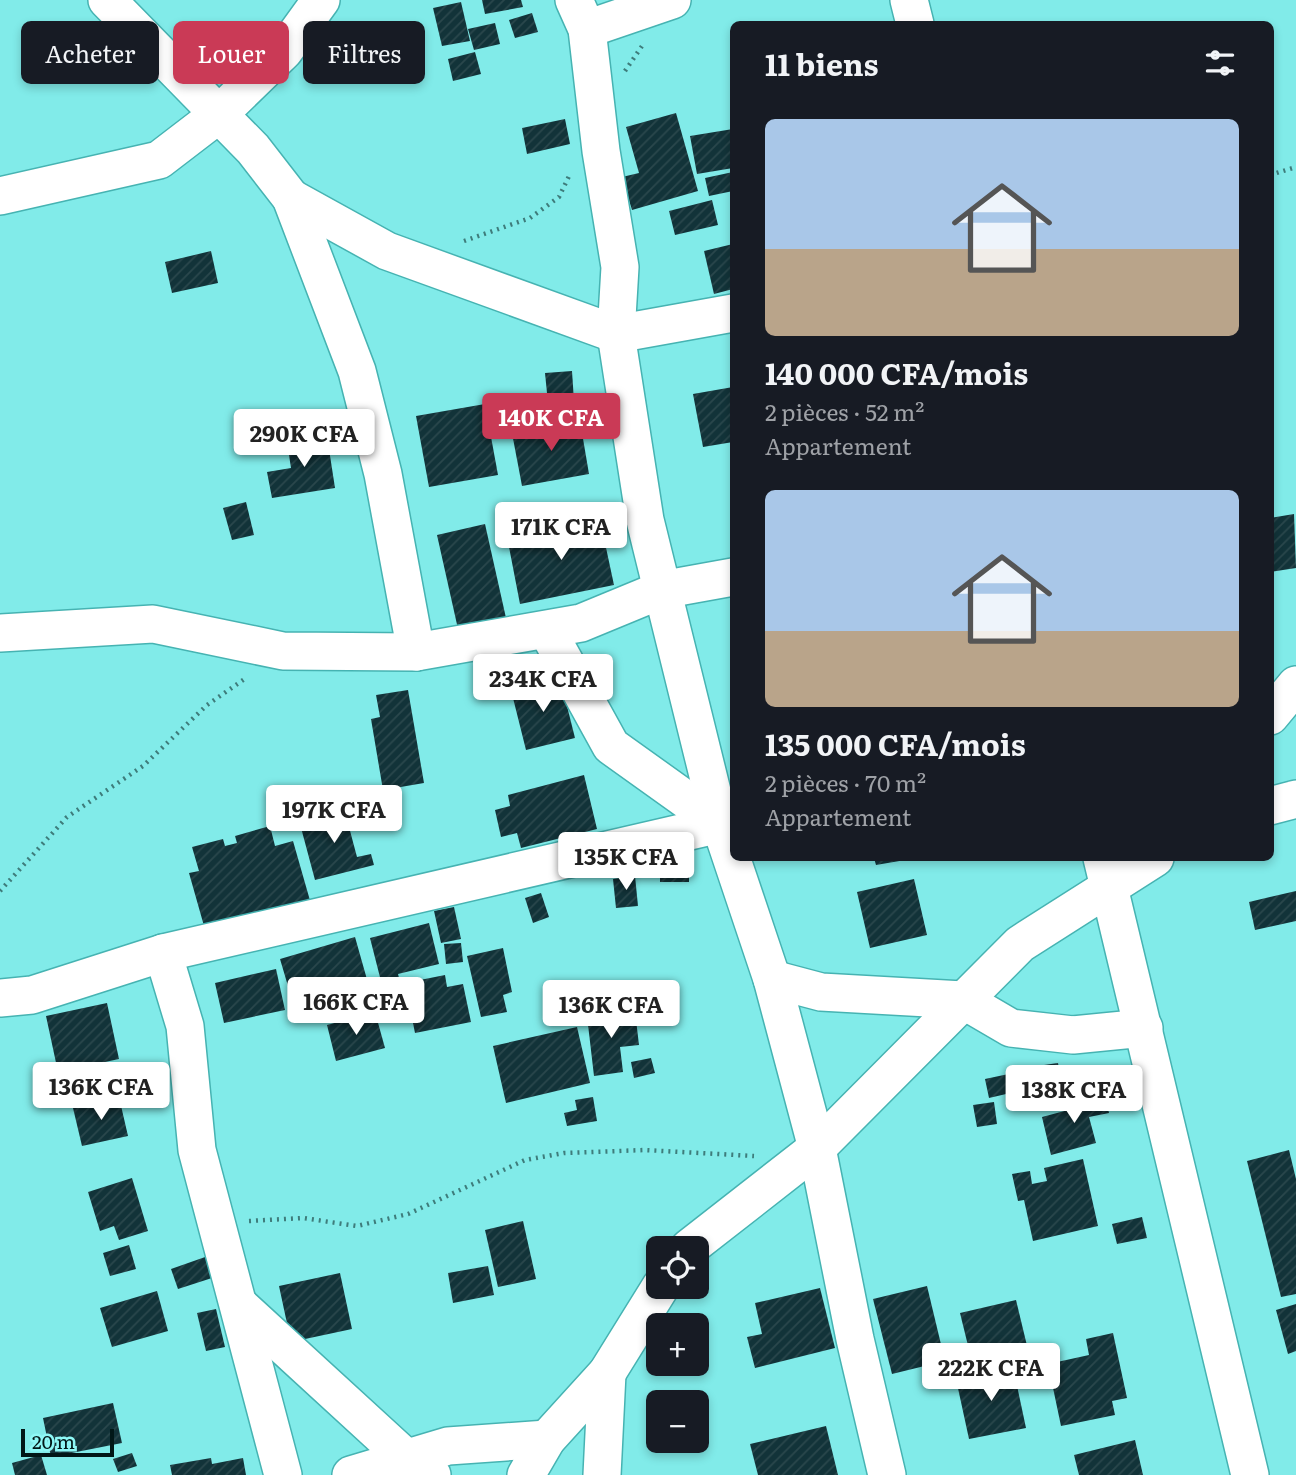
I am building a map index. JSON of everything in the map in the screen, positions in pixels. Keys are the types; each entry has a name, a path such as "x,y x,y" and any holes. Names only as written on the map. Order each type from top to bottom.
{"street":[{"path":"107,0 253,149 291,198 356,371 383,474 416,652"},
{"path":"0,196 159,160 219,114 285,51 321,0"},
{"path":"673,0 581,14 620,267 616,334 645,520 720,824 730,854"},
{"path":"909,0 914,21"},
{"path":"291,198 387,251 616,334 730,314"},
{"path":"0,633 153,624 284,652 416,652 581,623 661,590 730,578"},
{"path":"547,630 611,746 720,824"},
{"path":"1274,711 1296,685"},
{"path":"1274,805 1296,799"},
{"path":"0,998 32,995 163,953 720,824"},
{"path":"732,861 772,979 887,1475"},
{"path":"704,1236 811,1153 1020,944 1106,871 1144,861"},
{"path":"1106,871 1250,1475"},
{"path":"163,953 185,1027 197,1150 283,1475"},
{"path":"772,979 821,992 963,1000 1011,1028 1073,1035 1144,1028"},
{"path":"526,1475 547,1439 607,1373 652,1299"},
{"path":"239,1305 419,1467"},
{"path":"602,1475 607,1373"},
{"path":"351,1475 419,1467 448,1446 547,1439"}],"path":[{"path":"597,115 648,38"},
{"path":"456,243 469,241 530,218 559,197 575,162"},
{"path":"1274,174 1296,168"},
{"path":"0,891 67,817 143,766 207,705 284,652"},
{"path":"216,1223 303,1218 357,1226 408,1214 525,1160 564,1153 645,1150 811,1153"}],"building":[{"path":"482,0 521,0 523,7 485,14"},
{"path":"461,2 470,41 442,46 433,8"},
{"path":"532,13 538,32 515,38 509,20"},
{"path":"495,23 500,44 474,50 468,29"},
{"path":"475,52 481,74 453,81 448,59"},
{"path":"676,113 698,191 632,210 622,177 639,173 626,127"},
{"path":"565,119 570,144 527,154 522,128"},
{"path":"730,129 730,168 697,174 690,136"},
{"path":"730,173 730,192 709,196 705,178"},
{"path":"712,200 718,225 675,235 669,211"},
{"path":"730,245 730,290 714,294 704,251"},
{"path":"211,251 218,283 172,293 165,262"},
{"path":"572,371 574,401 548,403 545,373"},
{"path":"730,388 730,442 703,447 693,394"},
{"path":"485,404 498,475 429,487 416,416"},
{"path":"580,421 589,474 522,486 512,433"},
{"path":"327,436 335,488 272,498 267,472 291,468 287,442"},
{"path":"246,502 254,535 232,540 223,508"},
{"path":"1294,514 1296,568 1274,571 1274,517"},
{"path":"583,518 586,532 602,529 614,585 520,604 509,547 530,543 528,529"},
{"path":"485,524 506,618 458,629 437,535"},
{"path":"560,678 575,738 526,750 511,690"},
{"path":"408,690 424,783 383,790 371,719 380,717 376,695"},
{"path":"584,775 597,829 521,848 517,833 501,837 495,810 510,806 508,795"},
{"path":"360,809 364,823 349,827 357,857 371,854 374,865 315,880 300,824"},
{"path":"270,826 275,846 293,841 311,904 206,933 189,873 199,871 192,847 223,839 225,846 237,843 235,836"},
{"path":"875,861 899,861 876,865"},
{"path":"689,863 689,882 660,882 660,864"},
{"path":"635,876 638,906 616,908 613,879"},
{"path":"914,879 927,935 870,948 857,892"},
{"path":"1296,891 1296,921 1255,930 1249,902"},
{"path":"541,893 549,917 533,923 525,898"},
{"path":"454,907 461,939 441,943 434,911"},
{"path":"429,923 439,964 398,974 402,989 384,993 370,938"},
{"path":"355,937 368,983 357,986 361,1001 298,1020 280,959"},
{"path":"461,943 463,962 446,964 444,944"},
{"path":"503,948 512,992 503,995 507,1012 481,1017 467,956"},
{"path":"276,969 285,1010 224,1023 215,983"},
{"path":"445,975 447,987 463,984 471,1022 415,1033 405,983"},
{"path":"107,1003 119,1059 58,1072 46,1016"},
{"path":"635,1011 639,1045 620,1047 623,1072 594,1076 587,1016"},
{"path":"375,1012 385,1048 336,1061 327,1025"},
{"path":"577,1027 590,1083 506,1103 493,1046"},
{"path":"651,1058 655,1073 634,1078 631,1062"},
{"path":"1058,1063 1064,1098 1036,1102 1030,1067"},
{"path":"1023,1071 1027,1089 989,1098 985,1079"},
{"path":"1104,1091 1109,1113 1089,1117 1096,1143 1051,1155 1042,1117 1087,1105 1085,1095"},
{"path":"119,1097 128,1136 82,1146 73,1108"},
{"path":"593,1097 597,1121 567,1126 564,1113 577,1110 575,1100"},
{"path":"994,1102 997,1124 977,1127 973,1105"},
{"path":"1289,1150 1296,1179 1296,1294 1281,1297 1247,1161"},
{"path":"1083,1159 1098,1226 1033,1241 1024,1200 1018,1201 1012,1174 1030,1171 1032,1184 1047,1181 1044,1168"},
{"path":"132,1178 148,1231 119,1240 114,1226 100,1231 88,1192"},
{"path":"1142,1217 1147,1238 1117,1244 1112,1224"},
{"path":"523,1221 536,1279 498,1287 485,1230"},
{"path":"129,1245 136,1269 110,1276 103,1253"},
{"path":"208,1256 215,1277 178,1289 171,1269"},
{"path":"488,1266 494,1295 453,1303 448,1273"},
{"path":"340,1273 352,1329 291,1342 279,1286"},
{"path":"927,1286 945,1361 892,1374 873,1299"},
{"path":"820,1288 835,1348 755,1368 747,1337 762,1334 755,1303"},
{"path":"157,1291 168,1331 112,1347 100,1308"},
{"path":"1016,1300 1029,1354 973,1366 960,1313"},
{"path":"1296,1304 1296,1351 1288,1354 1276,1310"},
{"path":"216,1309 225,1347 206,1351 197,1313"},
{"path":"1113,1333 1127,1398 1112,1401 1115,1415 1061,1426 1048,1364 1089,1355 1086,1339"},
{"path":"1013,1367 1026,1428 969,1439 956,1379"},
{"path":"113,1403 122,1443 51,1457 43,1418"},
{"path":"826,1426 838,1475 758,1475 750,1444"},
{"path":"1135,1440 1143,1475 1079,1475 1074,1455"},
{"path":"132,1453 137,1466 118,1472 113,1459"},
{"path":"41,1455 47,1475 15,1475 12,1463"},
{"path":"211,1458 212,1464 243,1458 246,1475 172,1475 170,1465"}]}
